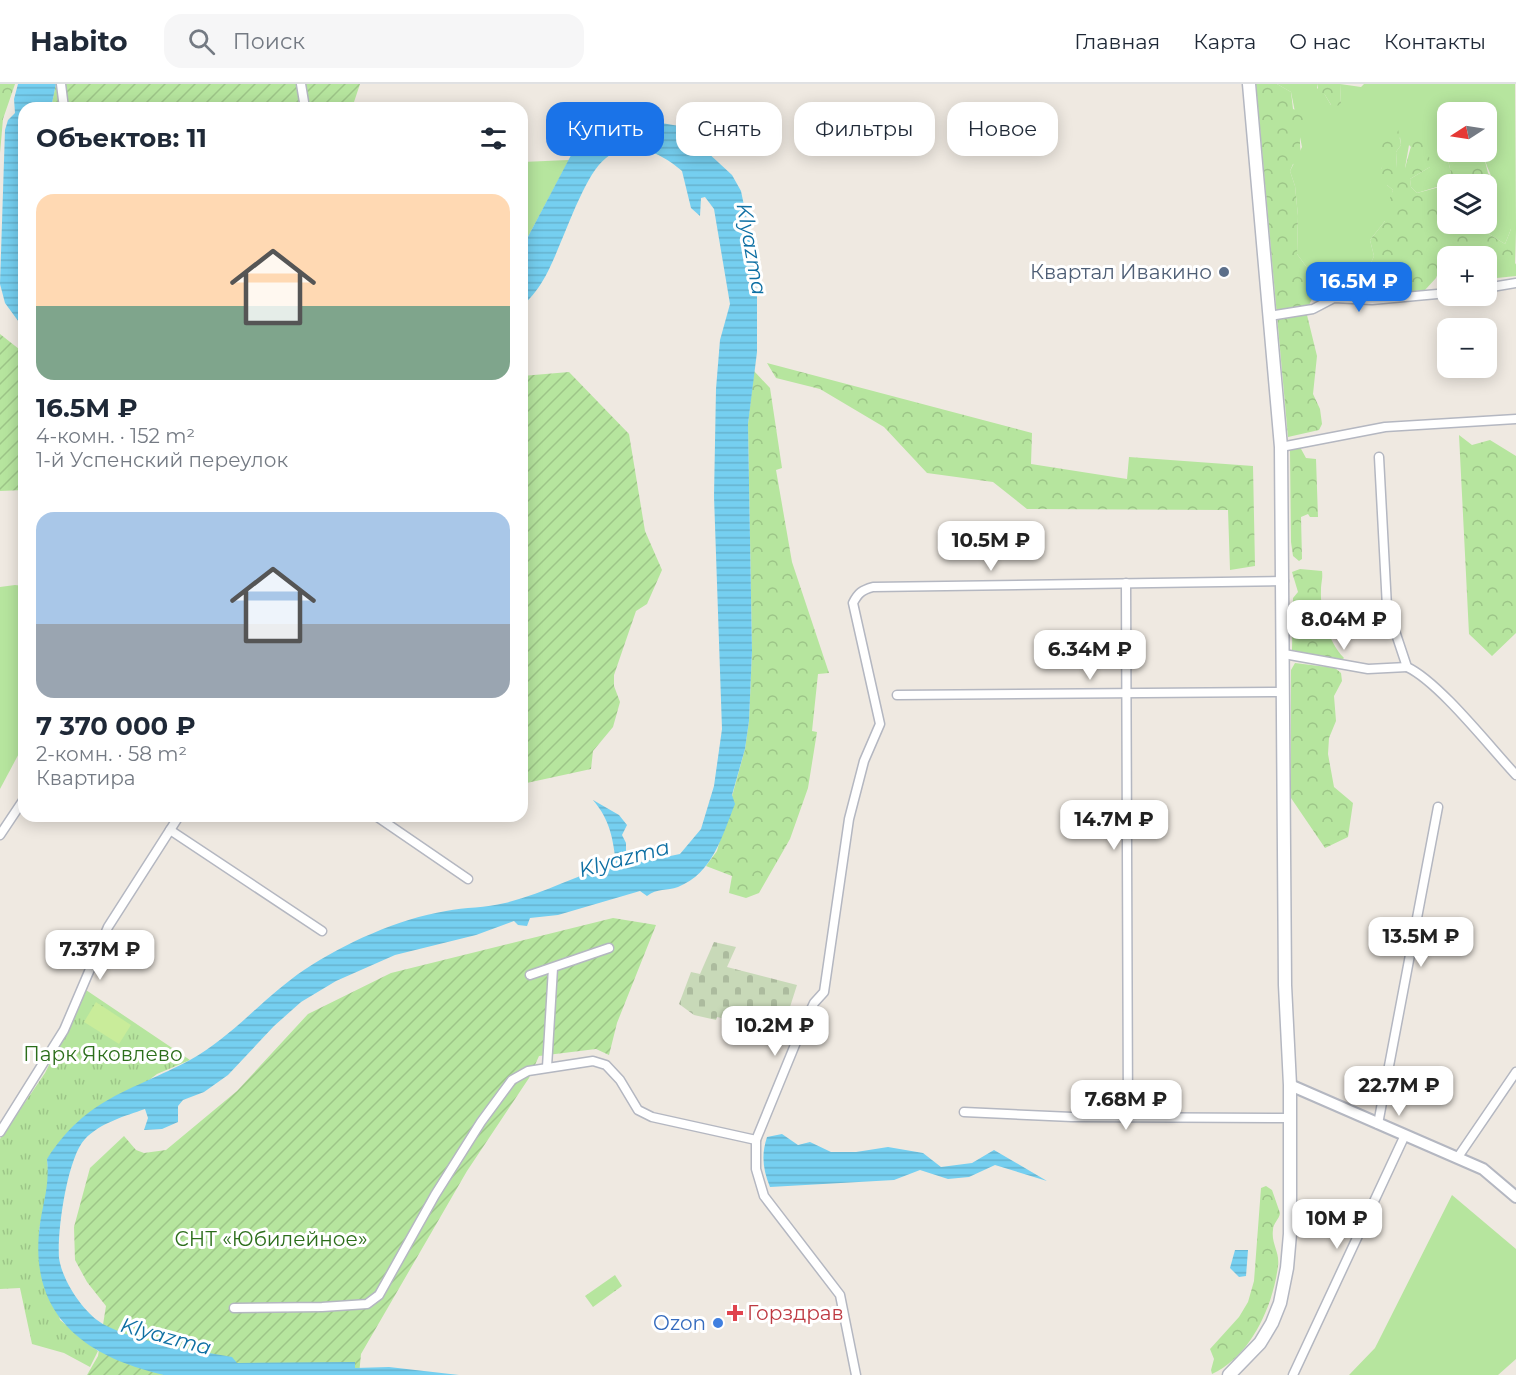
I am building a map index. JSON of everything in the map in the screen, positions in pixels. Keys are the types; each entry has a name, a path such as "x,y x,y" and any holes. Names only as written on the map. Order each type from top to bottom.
{"main road":[{"path":"1229,1375 1260,1343 1280,1303 1290,1234 1290,1085 1285,985 1284,581 1281,447 1249,84"}],"street":[{"path":"60,84 63,102"},
{"path":"301,84 304,102"},
{"path":"1497,286 1516,283"},
{"path":"1269,316 1313,309 1334,298 1372,300 1437,293"},
{"path":"1281,447 1384,427 1516,419"},
{"path":"1380,457 1388,607 1407,666 1427,681 1516,775"},
{"path":"856,1375 840,1295 764,1196 756,1169 756,1140 799,1035 814,1004 824,992 849,819 864,761 880,724 853,603 859,593 873,587 1284,581"},
{"path":"1126,583 1128,1118"},
{"path":"1284,654 1368,669 1407,666"},
{"path":"897,695 1284,692"},
{"path":"1378,1124 1438,807"},
{"path":"0,835 18,808"},
{"path":"0,1132 54,1048 85,985 108,927 175,822"},
{"path":"385,822 468,879"},
{"path":"170,830 322,931"},
{"path":"530,975 609,948"},
{"path":"546,1067 553,968"},
{"path":"234,1308 368,1304 379,1295 435,1195 481,1122 512,1080 528,1071 592,1061 606,1065 620,1080 638,1110 652,1118 756,1140"},
{"path":"1458,1157 1516,1072"},
{"path":"1290,1085 1458,1157 1494,1176 1516,1197"},
{"path":"964,1113 1128,1118 1290,1118"},
{"path":"1293,1375 1405,1136"}],"green space":[{"path":"0,84 15,84 3,119 0,153"},
{"path":"56,84 360,84 354,102 52,102"},
{"path":"1256,84 1277,84 1291,92 1293,109 1301,113 1305,123 1300,139 1301,163 1293,164 1290,171 1295,186 1298,216 1297,254 1311,273 1313,281 1313,297 1306,311 1317,356 1313,394 1320,409 1322,424 1319,430 1288,437"},
{"path":"1277,84 1318,84 1317,88 1331,105 1341,104 1340,84 1361,87 1364,84 1515,84 1516,229 1511,229 1505,244 1489,234 1497,234 1497,174 1491,174 1486,162 1497,162 1497,102 1437,102 1437,162 1448,162 1451,174 1437,174 1437,187 1417,193 1411,187 1410,179 1430,167 1409,145 1405,168 1397,168 1396,152 1401,145 1400,137 1381,169 1387,185 1393,190 1385,221 1370,240 1374,256 1368,270 1373,286 1354,277 1346,279 1339,291 1313,297 1311,273 1297,254 1298,216 1295,186 1290,171 1302,147 1291,92"},
{"path":"1318,84 1340,84 1341,104 1333,108 1325,95 1318,92"},
{"path":"1398,129 1401,145 1396,152 1397,168 1405,168 1413,139 1421,141 1430,159 1430,167 1410,179 1411,187 1417,193 1437,188 1437,234 1489,234 1505,244 1511,229 1516,229 1515,266 1507,267 1499,264 1497,246 1437,246 1437,276 1425,290 1376,292 1368,270 1374,256 1370,240 1385,221 1377,207 1390,198 1393,190 1387,185 1379,185 1373,172 1381,169 1384,161 1379,138 1385,134 1393,135"},
{"path":"569,160 528,237 528,162"},
{"path":"1448,162 1485,162 1489,174 1451,174"},
{"path":"1497,254 1514,266 1516,263 1516,276 1497,278"},
{"path":"0,334 18,348 18,490 0,491"},
{"path":"767,363 1032,433 1031,464 1127,479 1129,457 1253,466 1255,566 1230,570 1228,510 1027,509 993,482 927,473 884,427 820,389 776,378"},
{"path":"754,371 770,388 782,468 776,470 792,562 829,673 818,674 812,731 817,732 808,788 790,839 759,893 746,898 729,893 732,876 706,866 717,851 745,749 749,721 752,651 748,424"},
{"path":"569,372 629,434 645,531 662,570 647,604 636,611 614,675 614,686 620,702 613,727 593,751 591,769 528,783 528,375"},
{"path":"1459,435 1472,445 1490,440 1516,456 1516,633 1492,656 1469,634"},
{"path":"1292,447 1300,447 1306,458 1316,459 1318,517 1310,517 1308,514 1301,517 1302,559 1299,561 1293,556 1291,542 1290,450"},
{"path":"1300,569 1322,571 1321,599 1324,617 1329,635 1344,658 1341,661 1292,650 1293,598 1298,592 1292,572"},
{"path":"18,585 18,755 0,789 0,587"},
{"path":"1295,663 1335,668 1341,673 1342,681 1334,696 1336,721 1329,738 1328,754 1334,787 1353,803 1348,837 1325,848 1291,798 1291,670"},
{"name":"СНТ «Юбилейное»","path":"613,918 656,925 617,1023 609,1055 596,1049 539,1056 529,1078 467,1171 361,1354 359,1375 87,1375 98,1356 106,1306 87,1282 75,1260 74,1227 90,1168 124,1136 136,1150 144,1153 166,1150 237,1091 308,1014 391,973"},
{"path":"714,942 736,947 727,967 797,985 782,1032 717,1017 716,1020 694,1015 679,1004 691,972 700,974"},
{"name":"Парк Яковлево","path":"86,990 190,1060 157,1074 47,1159 49,1182 39,1230 60,1320 98,1351 90,1367 64,1353 32,1344 20,1288 0,1289 0,1139 45,1073"},
{"path":"96,1002 131,1025 119,1044 84,1022"},
{"path":"1266,1186 1272,1190 1280,1213 1273,1228 1278,1261 1271,1297 1258,1328 1249,1342 1226,1366 1212,1374 1214,1359 1210,1349 1239,1317 1248,1302 1254,1281 1261,1188"},
{"path":"1452,1195 1516,1249 1516,1359 1498,1375 1349,1375 1375,1348"},
{"path":"615,1275 622,1286 593,1307 585,1296"}],"water":[{"path":"18,84 56,84 52,102 18,102 18,321 5,303 0,284 5,130 8,120 15,113 14,99"},
{"name":"Klyazma","path":"664,123 676,125 676,156 711,156 732,175 741,191 754,254 757,352 748,424 752,651 749,721 745,749 732,795 735,804 715,852 700,873 678,887 647,896 640,891 558,915 530,918 527,926 518,925 514,921 476,935 395,955 336,981 301,1002 274,1026 228,1075 204,1092 183,1100 178,1106 178,1122 162,1129 144,1130 148,1118 145,1109 113,1121 91,1133 79,1149 64,1196 59,1258 64,1275 78,1300 97,1320 142,1339 232,1357 237,1363 355,1362 355,1368 389,1367 459,1375 164,1375 111,1357 89,1345 70,1329 55,1310 44,1288 39,1262 39,1232 47,1188 47,1159 62,1138 78,1122 111,1098 205,1051 304,970 372,933 428,915 498,905 616,864 610,830 593,800 619,815 627,825 622,835 626,843 626,853 631,859 641,862 680,854 701,829 714,786 722,729 714,496 716,389 720,340 730,304 714,209 705,197 701,198 700,216 691,208 682,171 659,156 664,156"},
{"path":"571,156 609,156 588,181 549,269 538,289 528,300 528,237"},
{"path":"782,1134 798,1145 810,1142 831,1152 856,1152 888,1147 923,1153 941,1167 972,1163 994,1150 1047,1181 995,1165 969,1177 948,1179 920,1170 894,1180 770,1187 764,1162 765,1144 767,1137"},
{"path":"1235,1250 1248,1250 1246,1276 1239,1277 1230,1268"}],"place":[{"name":"Квартал Ивакино","path":"1224,272"},
{"name":"Горздрав","path":"735,1313"},
{"name":"Ozon","path":"718,1323"}]}
